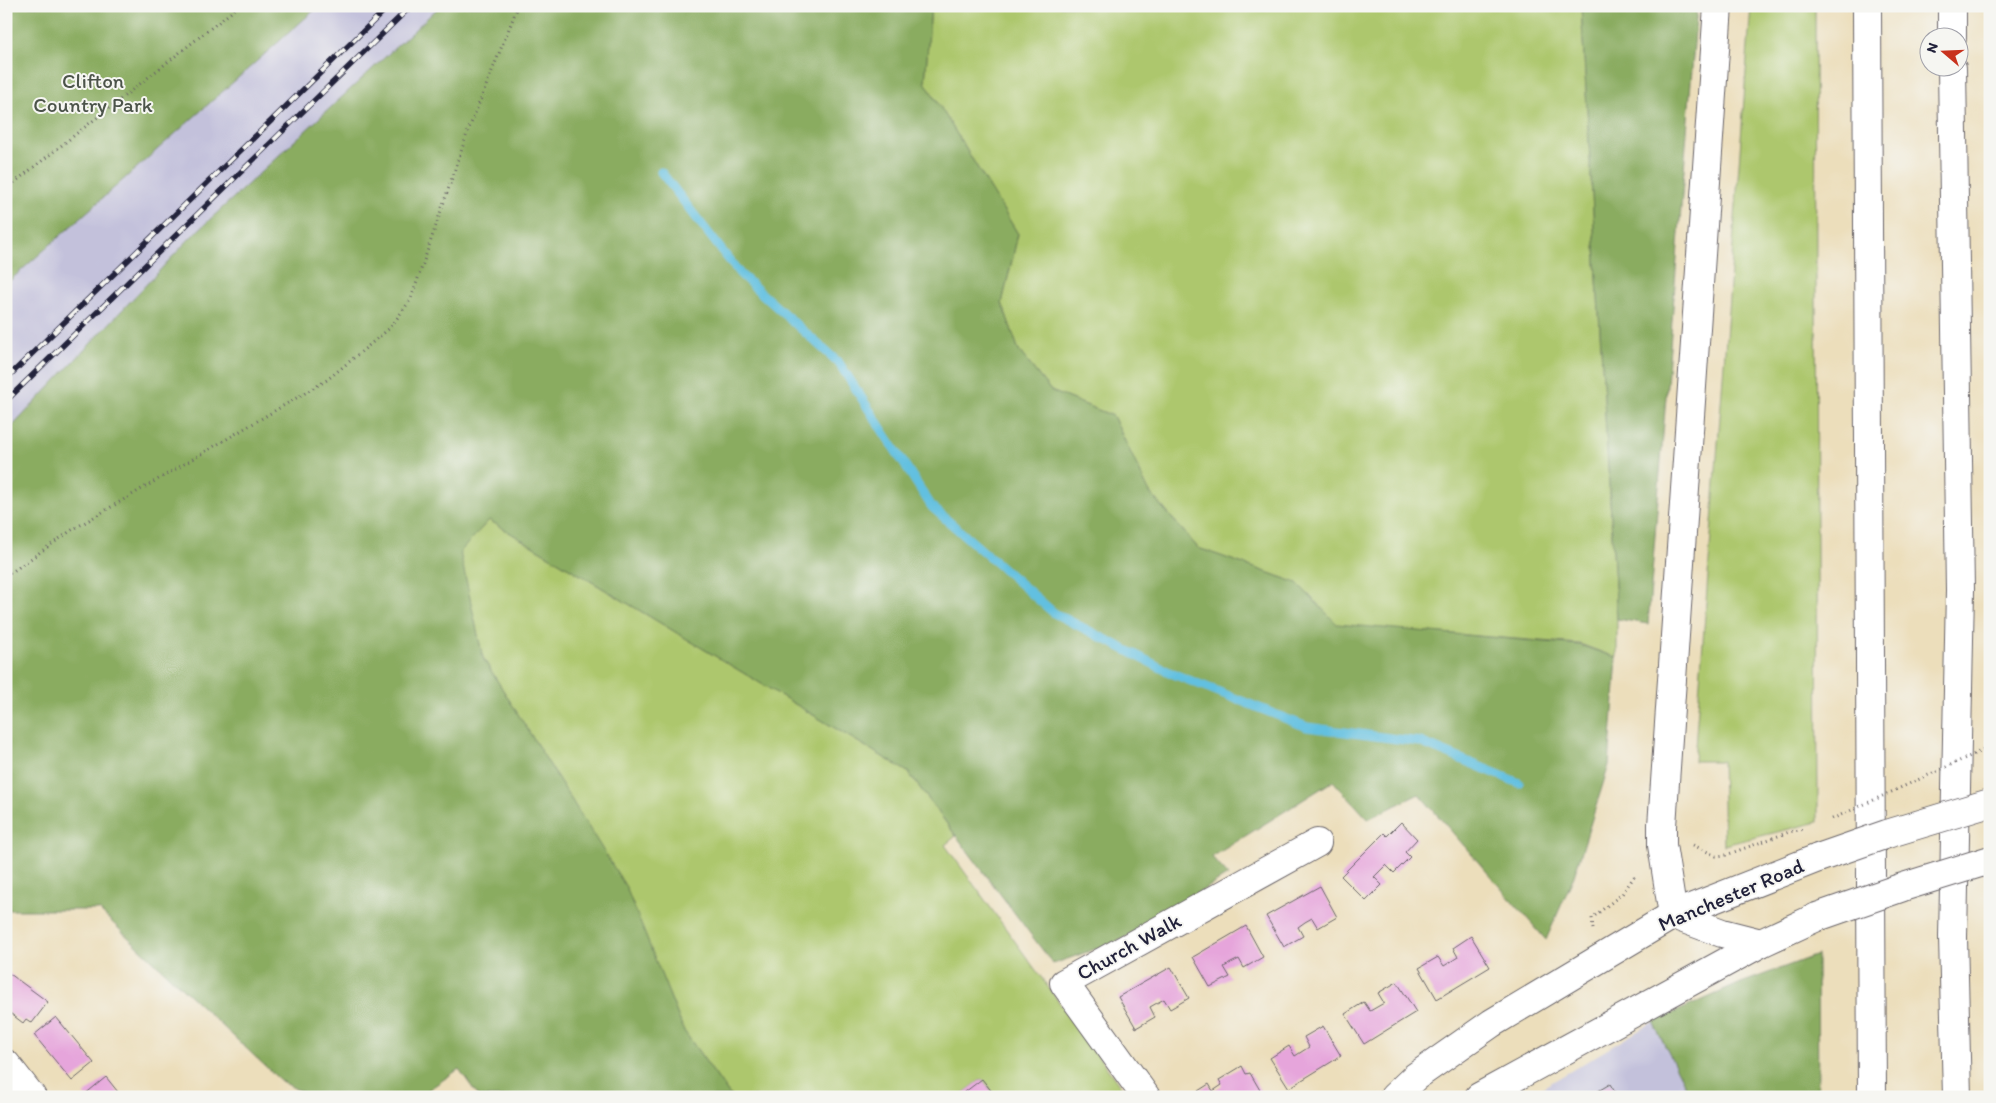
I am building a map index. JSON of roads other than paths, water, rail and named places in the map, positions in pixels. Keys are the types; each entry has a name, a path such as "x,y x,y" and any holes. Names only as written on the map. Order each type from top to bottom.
{"main road":[{"path":"1718,6 1662,845 1673,915 1722,933 1761,943"},
{"path":"1867,6 1872,1097"},
{"path":"1952,6 1952,28"},
{"path":"1952,78 1960,590 1953,937 1957,1097"},
{"name":"Manchester Road","path":"1394,1097 1416,1077 1492,1023 1673,915 1818,858 1887,834 1990,803"},
{"name":"Church Walk","path":"1146,1097 1064,983 1317,843"},
{"path":"1479,1097 1761,943 1817,917 1912,884 1990,860"},
{"path":"6,1064 32,1097"}],"waterway":[{"path":"661,172 740,274 839,363 932,507 1054,613 1171,673 1307,727 1420,742 1519,783"}],"railway":[{"path":"6,379 389,6"},
{"path":"6,401 411,6"}],"park label":[{"name":"Clifton Country Park","path":"93,93"}]}
